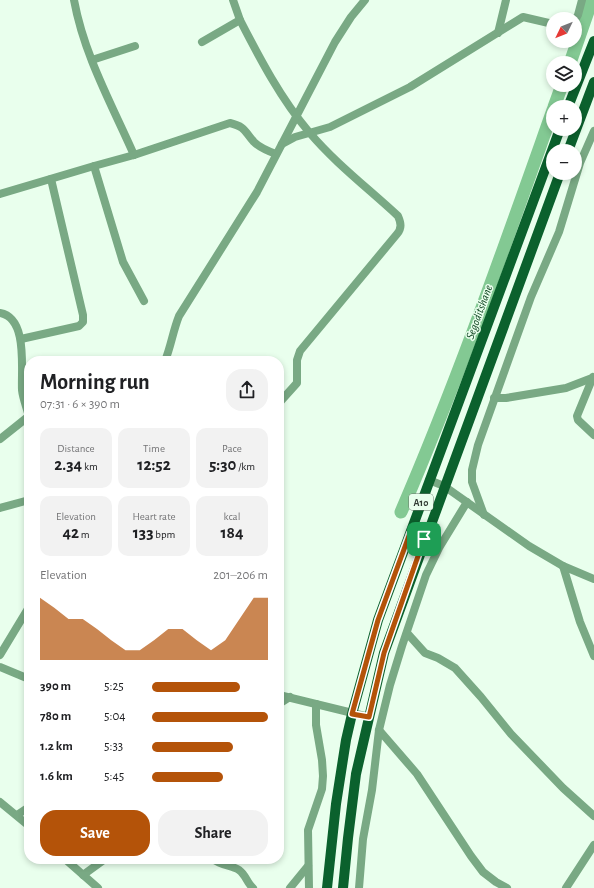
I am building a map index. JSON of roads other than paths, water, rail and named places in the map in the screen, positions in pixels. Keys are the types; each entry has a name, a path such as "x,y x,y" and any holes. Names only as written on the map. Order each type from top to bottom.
{"main road":[{"path":"571,100 594,41"},
{"path":"571,144 594,82"},
{"name":"A10","path":"327,888 336,804 352,714 378,620 557,136"},
{"name":"A10","path":"343,888 356,774 384,653 424,539 557,180"},
{"path":"410,533 424,539"}],"street":[{"path":"74,0 78,21 92,60 134,155"},
{"path":"233,0 240,20 266,70 296,116 310,133 353,176 398,216 401,225 397,234 300,351 297,360 297,383 284,397"},
{"path":"167,356 171,344 173,331 179,316 247,209 335,42 351,17 365,0"},
{"path":"498,32 506,0"},
{"path":"579,12 582,0"},
{"path":"281,145 295,137 330,127 410,87 523,17 546,22"},
{"path":"202,42 240,20"},
{"path":"92,60 135,46"},
{"path":"0,194 134,155 230,123 242,127 246,130 253,141 276,154"},
{"path":"484,515 473,486 472,477 478,445 531,297 559,232 580,163 594,131"},
{"path":"94,166 123,262 144,301"},
{"path":"21,339 79,326 83,322 83,315 51,179"},
{"path":"0,313 5,314 12,319 17,327 21,339 24,370"},
{"path":"494,398 511,398 566,388 593,376"},
{"path":"593,376 577,416 578,420 594,435"},
{"path":"0,440 24,421"},
{"path":"429,480 444,486 529,546 563,566 594,579"},
{"path":"0,508 24,501"},
{"path":"359,888 363,839 372,790 379,730 390,686 430,565 467,502"},
{"path":"563,566 580,622 594,656"},
{"path":"0,655 24,615"},
{"path":"407,633 425,653 438,658 454,668 511,734 563,788 594,816"},
{"path":"0,667 24,677"},
{"path":"284,696 369,717"},
{"path":"284,701 290,697"},
{"path":"309,888 308,830 322,788 323,776 316,725 316,704"},
{"path":"379,730 416,774 483,872 507,888"},
{"path":"0,802 24,821"},
{"path":"17,815 24,810"},
{"path":"566,888 594,845"},
{"path":"71,864 98,888"},
{"path":"83,875 98,864"},
{"path":"221,864 239,870 253,888"},
{"path":"290,888 308,866"}],"waterway":[{"name":"Segoditshane","path":"572,56 592,0"},
{"name":"Segoditshane","path":"557,100 559,92"},
{"name":"Segoditshane","path":"401,512 442,412 499,262 546,130"}]}
